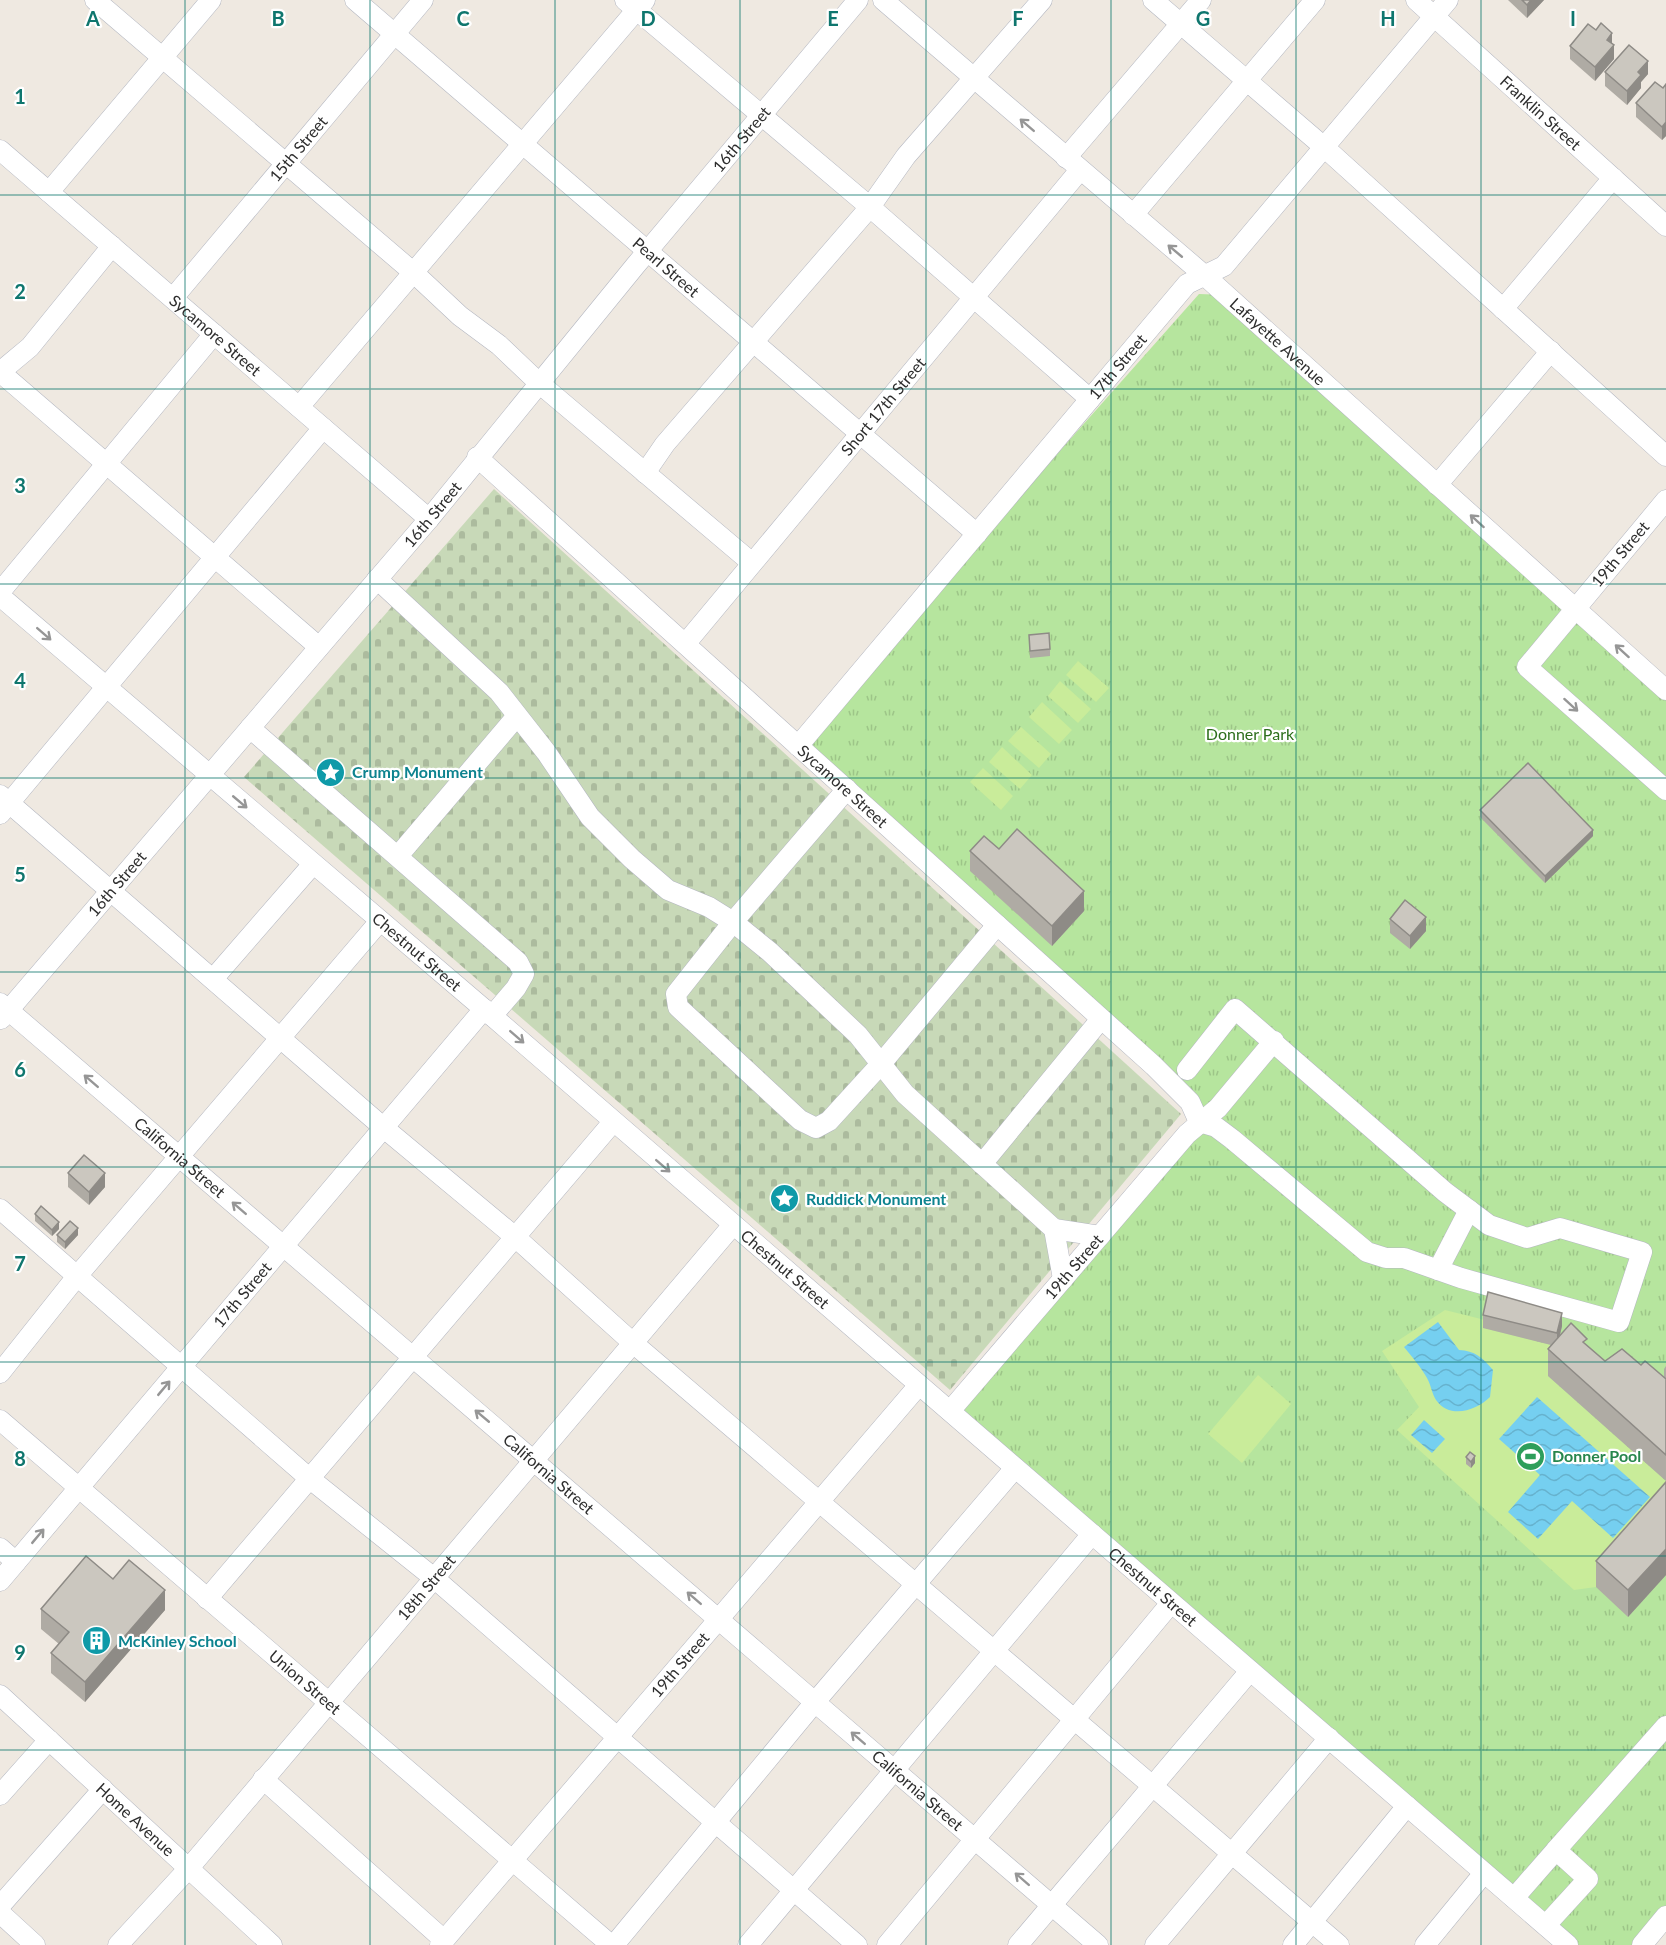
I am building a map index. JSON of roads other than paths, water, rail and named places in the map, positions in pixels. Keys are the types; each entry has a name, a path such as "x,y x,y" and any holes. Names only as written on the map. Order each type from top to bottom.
{"street":[{"path":"95,0 414,273 460,316 499,345 539,383 752,563"},
{"path":"50,192 211,0"},
{"name":"Pearl Street","path":"355,0 977,534"},
{"name":"15th Street","path":"173,298 423,0"},
{"name":"16th Street","path":"3,1011 111,890 429,519 477,457 647,251 858,0"},
{"name":"Lafayette Avenue","path":"883,0 1204,275 1666,690"},
{"path":"645,473 665,444 870,207 906,156 1042,0"},
{"path":"1153,0 1324,147 1666,456"},
{"name":"Short 17th Street","path":"686,643 974,298 1073,164 1202,0"},
{"path":"1133,215 1315,0"},
{"name":"Franklin Street","path":"1416,0 1666,226"},
{"name":"17th Street","path":"798,746 1186,284 1224,266 1448,0"},
{"path":"299,407 523,144 635,3 761,116 870,207 1090,399"},
{"name":"Sycamore Street","path":"0,150 429,519"},
{"path":"1503,309 1613,178"},
{"path":"112,246 30,347 0,372 105,465 320,647"},
{"path":"0,594 214,334"},
{"path":"1437,484 1551,351"},
{"path":"323,428 106,687 3,804 111,890 384,1128 514,1236 633,1343 820,1500 1339,1945"},
{"name":"Sycamore Street","path":"477,457 1101,1019 1190,1102 1199,1122"},
{"name":"19th Street","path":"1666,500 1527,667 1666,790"},
{"path":"377,579 500,692 546,752 590,817 632,859 669,890 733,922 770,952 858,1035 905,1094 1054,1229 1100,1236"},
{"name":"Chestnut Street","path":"0,594 1568,1945"},
{"path":"250,728 398,856 517,716"},
{"path":"847,789 733,922 676,994 678,1007 800,1120 816,1128 829,1121 880,1065 997,925"},
{"name":"17th Street","path":"0,1581 384,1128 488,1013 516,988 524,974 518,962 398,856"},
{"path":"213,979 313,864"},
{"path":"0,1373 78,1275 282,1040 380,921"},
{"path":"1187,1070 1235,1009 1445,1192 1489,1225 1527,1238 1560,1228 1642,1252 1619,1322 1438,1270 1404,1258 1386,1258 1367,1252 1232,1139 1216,1127 1199,1122"},
{"name":"California Street","path":"3,1011 180,1157 1098,1945"},
{"path":"981,1164 1101,1019"},
{"name":"19th Street","path":"950,1412 1199,1122 1218,1107 1274,1041"},
{"path":"207,1599 613,1122"},
{"path":"0,1209 309,1478 434,1578 616,1739 857,1945"},
{"path":"1438,1270 1469,1210"},
{"name":"18th Street","path":"118,1945 189,1868 732,1226"},
{"path":"1054,1229 1063,1280"},
{"name":"19th Street","path":"442,1942 919,1385"},
{"name":"Union Street","path":"0,1420 327,1703 612,1945"},
{"path":"612,1945 815,1702 1016,1468"},
{"path":"748,1945 1092,1534"},
{"path":"0,1548 16,1562"},
{"path":"887,1945 1172,1603"},
{"path":"1018,1945 1250,1671"},
{"name":"Home Avenue","path":"0,1695 272,1945"},
{"path":"1514,1898 1666,1726"},
{"path":"1155,1945 1329,1738"},
{"path":"0,1795 49,1740"},
{"path":"263,1779 442,1942"},
{"path":"0,1906 103,1789"},
{"path":"1293,1945 1407,1806"},
{"path":"1546,1925 1588,1879 1556,1850"},
{"path":"1425,1945 1484,1873"},
{"path":"0,1913 35,1945"},
{"path":"1642,1945 1666,1916"}],"water":[{"path":"1438,1322 1459,1350 1478,1356 1493,1370 1490,1397 1471,1409 1456,1411 1442,1406 1436,1400 1425,1374 1404,1347"},
{"path":"1537,1397 1650,1497 1613,1538 1572,1501 1538,1539 1508,1512 1540,1475 1499,1439"},
{"path":"1424,1420 1445,1439 1432,1453 1411,1435"}],"place":[{"name":"Crump Monument","path":"331,772"},
{"name":"Ruddick Monument","path":"785,1199"},
{"name":"Donner Pool","path":"1531,1456"},
{"name":"McKinley School","path":"97,1641"}],"park label":[{"name":"Donner Park","path":"1250,734"}]}
